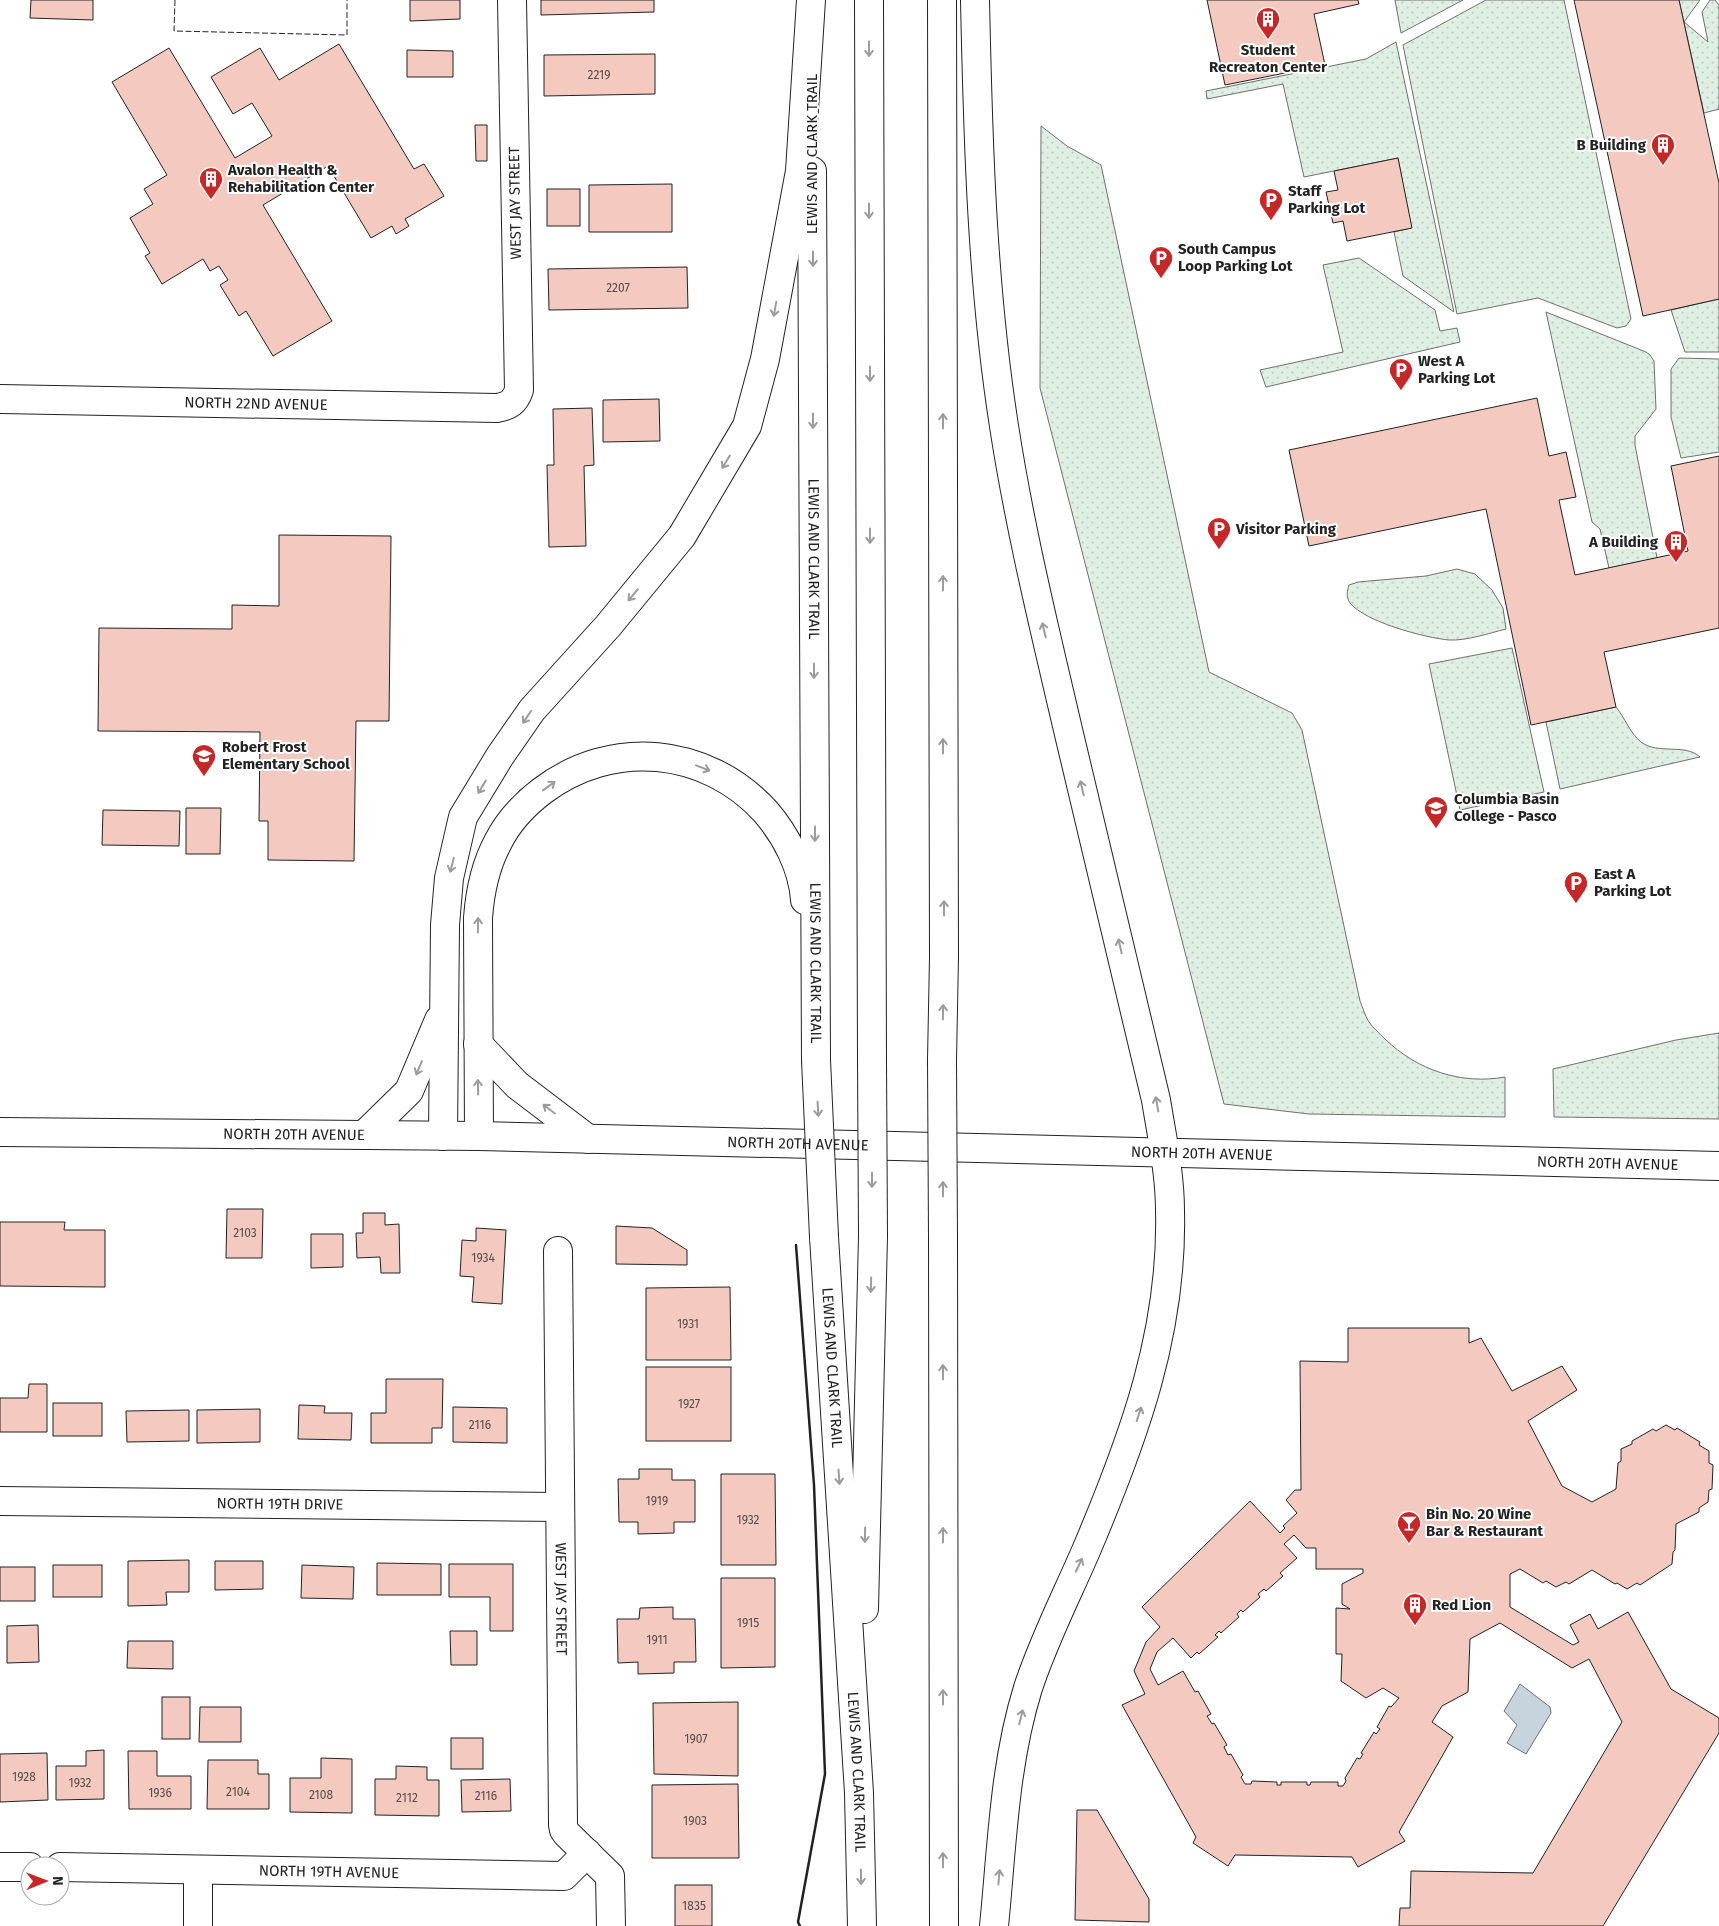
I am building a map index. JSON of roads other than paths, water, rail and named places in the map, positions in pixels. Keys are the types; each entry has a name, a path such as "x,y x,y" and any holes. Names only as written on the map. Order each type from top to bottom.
{"main road":[{"name":"WEST JAY STREET","path":"512,0 520,390 512,404"},
{"path":"443,1136 445,925 449,878 464,817 500,756 532,710 608,626 682,536 747,426 765,359 800,171 812,0"},
{"name":"LEWIS AND CLARK TRAIL","path":"812,0 816,1060 824,1236 859,1793 862,1926"},
{"path":"859,1793 872,1236 869,0"},
{"path":"942,0 944,1926"},
{"path":"975,0 978,153 983,230 988,299 1004,425 1025,550 1156,1100 1165,1152 1170,1209 1170,1255 1166,1296 1160,1334 1142,1402 1129,1441 1087,1547 1044,1646 1028,1689 1015,1740 1007,1790 994,1926"},
{"name":"NORTH 22ND AVENUE","path":"0,400 497,408 512,404"},
{"path":"479,1136 478,918 480,891 488,865 498,840 532,798 554,782 578,769 603,760 630,756 657,756 684,761 709,770 733,783 754,800 787,842 798,868 804,894 816,1060"},
{"path":"364,1135 409,1091 444,1007"},
{"path":"478,1044 516,1085 588,1138"},
{"name":"NORTH 20TH AVENUE","path":"0,1132 588,1138 1719,1166"},
{"name":"WEST JAY STREET","path":"558,1251 563,1825 567,1834 610,1876 611,1926"},
{"name":"NORTH 19TH DRIVE","path":"0,1500 560,1507"},
{"name":"NORTH 19TH AVENUE","path":"70,1867 564,1876 587,1853"},
{"path":"0,1866 20,1867"},
{"path":"198,1870 198,1926"}],"place":[{"name":"Student Recreaton Center","path":"1268,40"},
{"name":"B Building","path":"1663,166"},
{"name":"Avalon Health & Rehabilitation Center","path":"211,200"},
{"name":"Staff Parking Lot","path":"1271,221"},
{"name":"South Campus Loop Parking Lot","path":"1161,279"},
{"name":"West A Parking Lot","path":"1401,391"},
{"name":"Visitor Parking","path":"1219,550"},
{"name":"A Building","path":"1676,563"},
{"name":"Robert Frost Elementary School","path":"204,777"},
{"name":"Columbia Basin College - Pasco","path":"1436,829"},
{"name":"East A Parking Lot","path":"1576,904"},
{"name":"Bin No. 20 Wine Bar & Restaurant","path":"1409,1544"},
{"name":"Red Lion","path":"1415,1626"}]}
